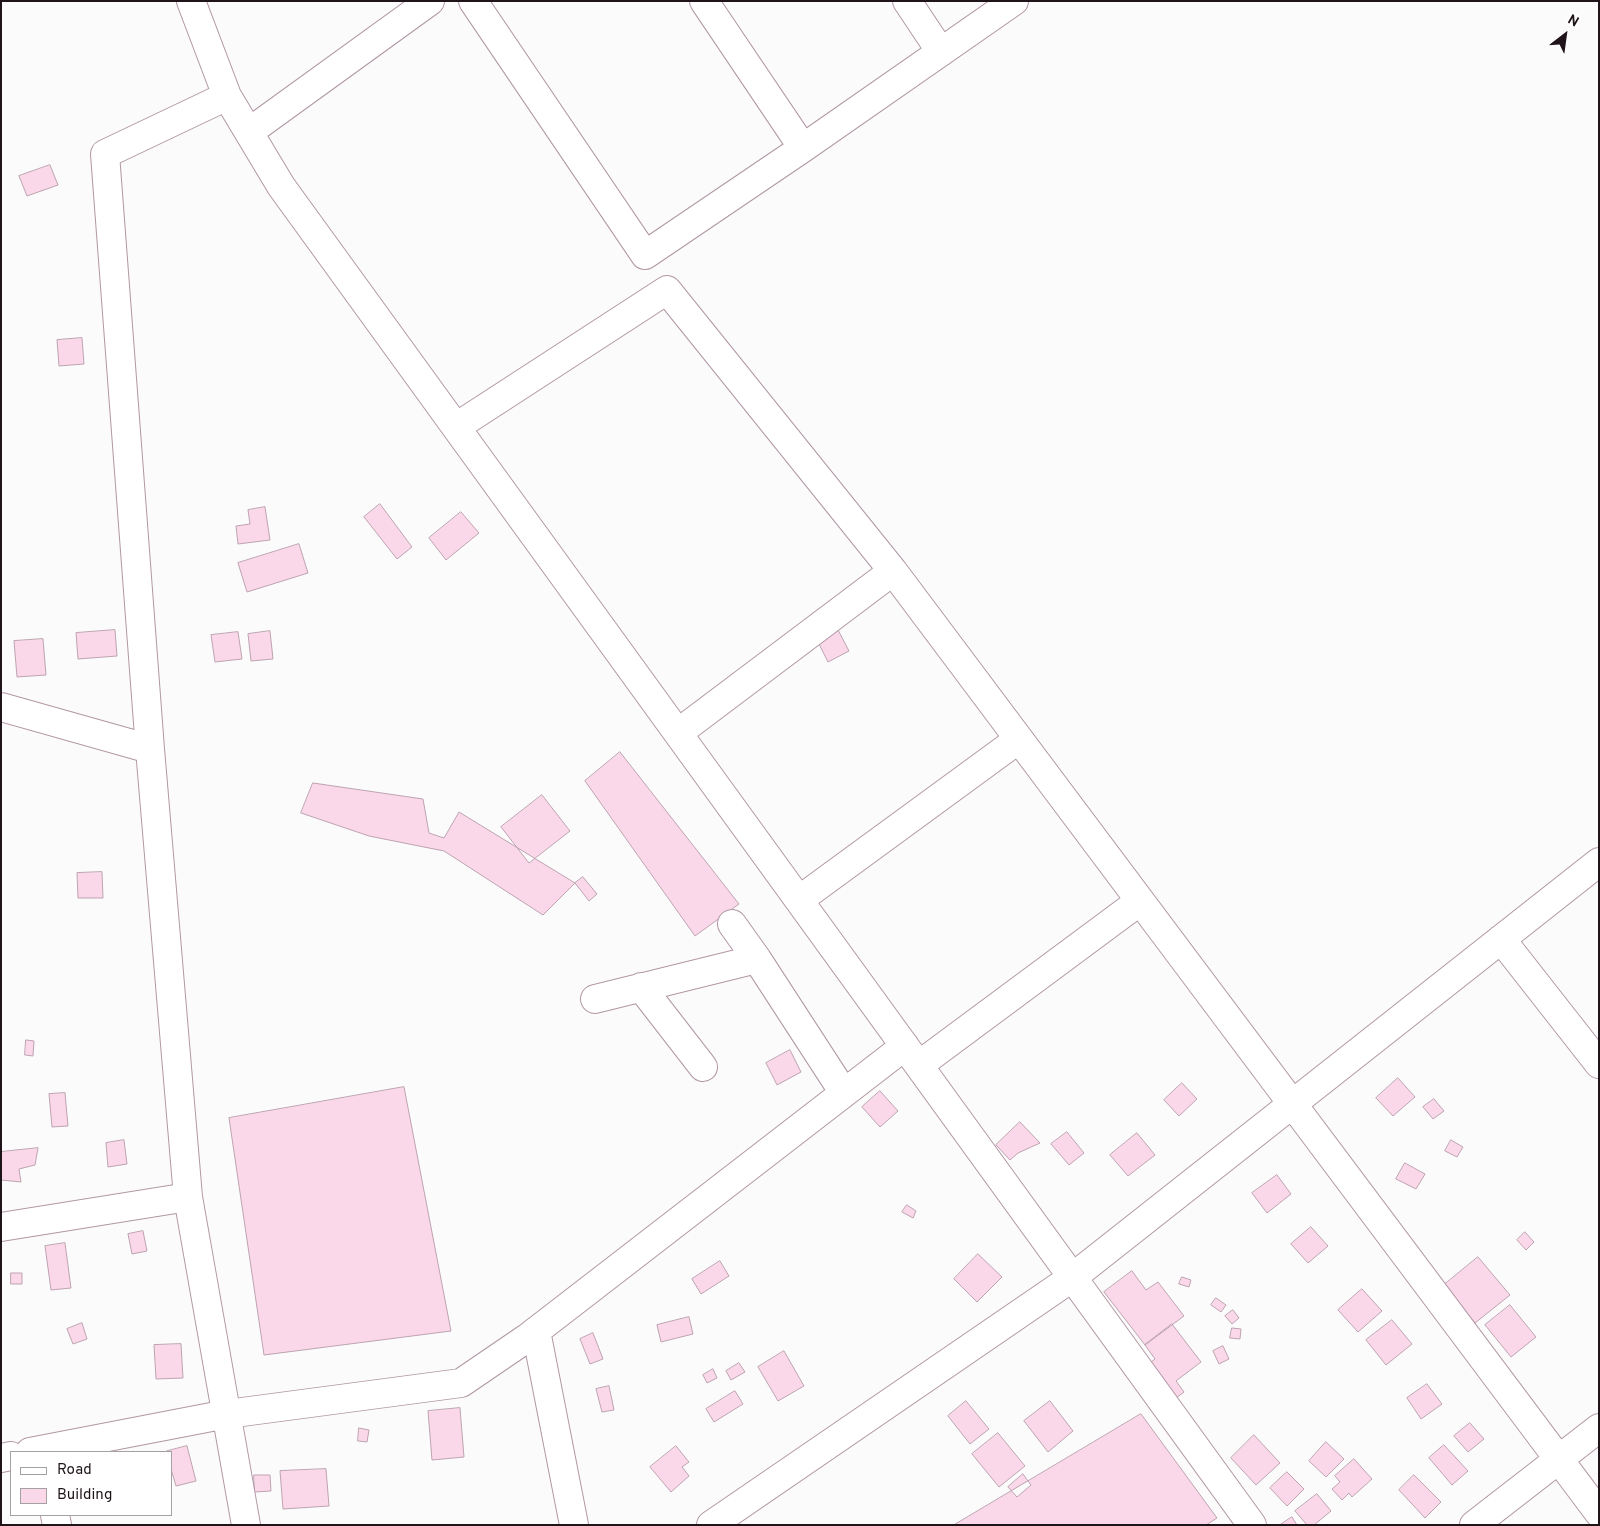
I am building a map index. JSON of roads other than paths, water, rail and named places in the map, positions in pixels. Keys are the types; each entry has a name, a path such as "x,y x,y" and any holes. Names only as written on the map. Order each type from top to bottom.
{"street":[{"path":"191,1 228,96 281,186 1252,1525"},
{"path":"249,132 430,1"},
{"path":"473,1 667,290 893,571 1599,1513"},
{"path":"704,1 803,148"},
{"path":"907,1 941,52"},
{"path":"645,255 1014,1"},
{"path":"228,96 105,154 150,749 188,1197 246,1525"},
{"path":"456,427 667,290"},
{"path":"678,733 893,571"},
{"path":"1,707 150,749"},
{"path":"799,900 1018,739"},
{"path":"711,1525 1073,1277 1599,862"},
{"path":"40,1451 227,1414 461,1383 536,1331 844,1093 912,1055 1140,901"},
{"path":"732,924 757,959 844,1093"},
{"path":"1501,939 1599,1064"},
{"path":"595,999 757,959"},
{"path":"641,988 703,1067"},
{"path":"1,1227 188,1197"},
{"path":"536,1331 574,1525"},
{"path":"1474,1525 1599,1428"}]}
